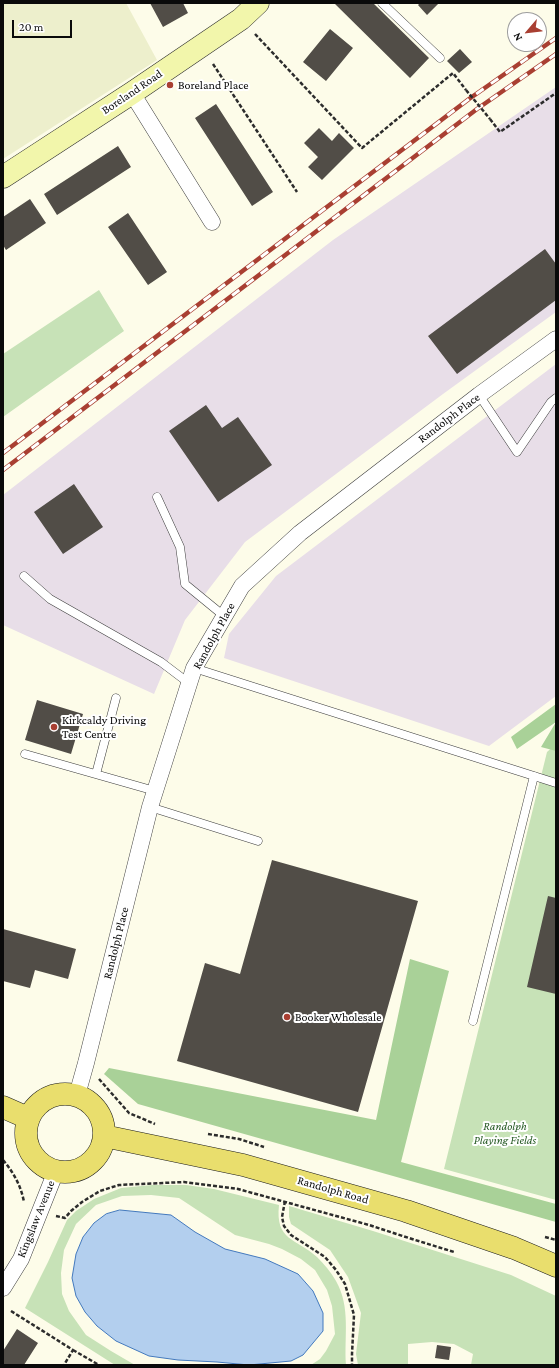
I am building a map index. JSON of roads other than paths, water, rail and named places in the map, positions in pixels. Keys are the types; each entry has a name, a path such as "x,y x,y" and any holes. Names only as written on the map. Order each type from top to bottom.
{"main road":[{"name":"Boreland Road","path":"3,177 202,46 241,19 258,3"},
{"path":"65,1093 77,1095 88,1101 97,1111 103,1123 104,1136 100,1149 93,1160 88,1164 82,1168 69,1172 56,1171 44,1166 34,1157 28,1145 25,1132 28,1118 34,1108 43,1100 53,1095 65,1093"},
{"path":"3,1107 28,1118"},
{"name":"Randolph Road","path":"104,1136 243,1165 406,1210 514,1248 556,1266"}],"street":[{"path":"132,93 212,222"},
{"name":"Randolph Place","path":"77,1095 150,806 194,668 242,586 300,533 479,395 556,339"},
{"name":"Kingslaw Avenue","path":"3,1288 20,1259 56,1171"}],"lane":[{"path":"382,3 440,58"},
{"path":"479,395 517,452 551,402 556,398"},
{"path":"158,497 180,547 185,584 224,616"},
{"path":"24,576 50,599 161,662 190,684"},
{"path":"194,668 556,783"},
{"path":"96,774 116,698"},
{"path":"24,754 155,791"},
{"path":"473,1022 534,776"},
{"path":"150,806 258,841"}],"water":[{"path":"120,1210 171,1215 195,1232 225,1249 265,1259 298,1274 313,1291 323,1313 323,1331 303,1355 291,1361 249,1365 178,1360 149,1356 116,1341 97,1326 85,1312 76,1296 72,1278 76,1254 83,1237 94,1223 106,1214"}],"railway":[{"path":"3,453 469,99 556,38"},
{"path":"3,470 477,109 556,54"}],"place":[{"name":"Boreland Place","path":"170,85"},
{"name":"Kirkcaldy Driving Test Centre","path":"54,727"},
{"name":"Booker Wholesale","path":"287,1017"}],"park label":[{"name":"Randolph Playing Fields","path":"505,1133"}]}
